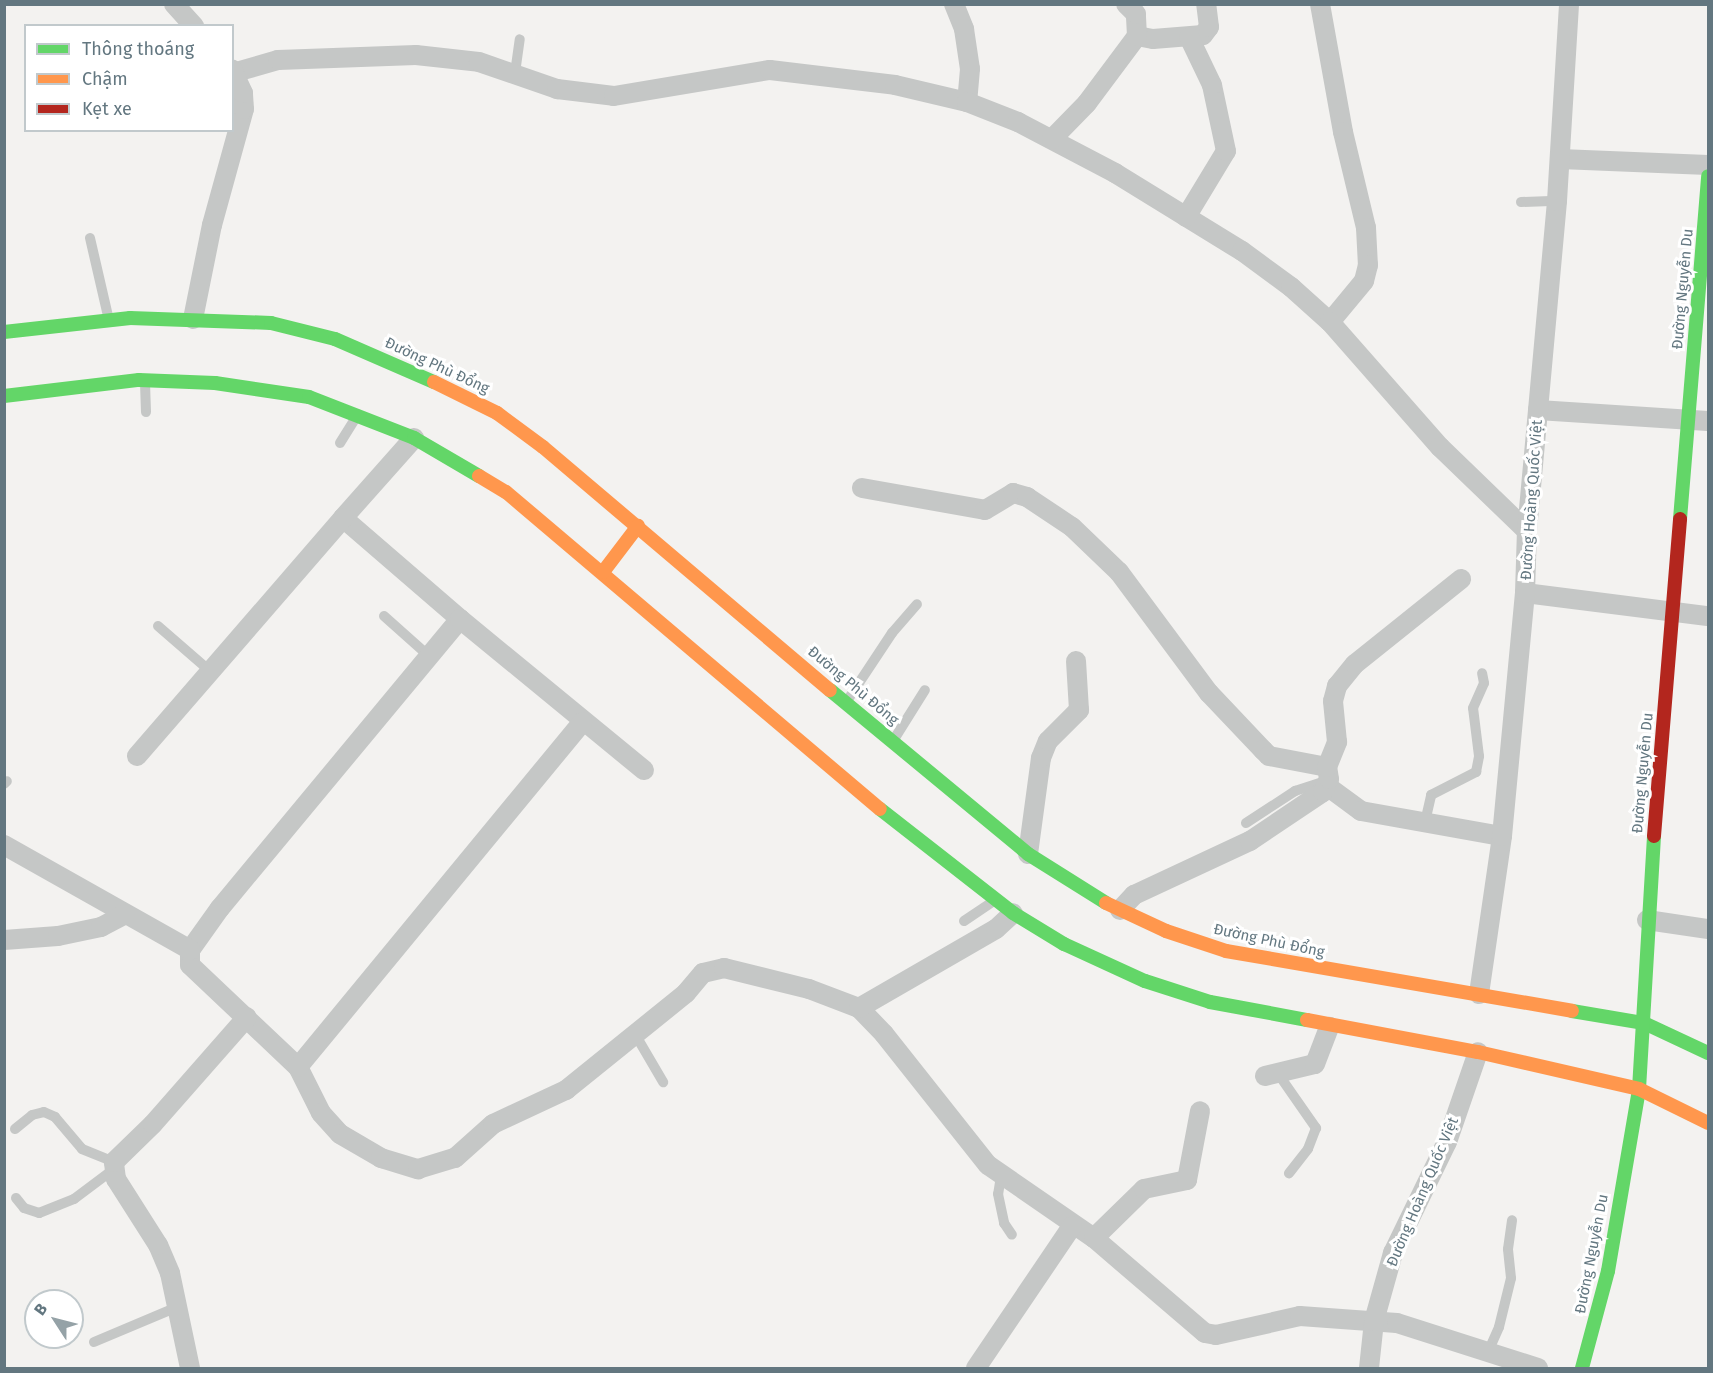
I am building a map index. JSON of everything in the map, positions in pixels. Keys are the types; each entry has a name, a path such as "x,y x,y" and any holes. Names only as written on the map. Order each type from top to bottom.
{"main road":[{"name":"Đường Nguyễn Du","path":"1582,1368 1608,1271 1639,1089 1644,1023 1647,920 1708,176"},
{"name":"Đường Phù Đổng","path":"4,332 109,320 193,319 271,323 335,339 451,387 497,413 543,447 1028,854 1077,888 1120,910 1226,951 1644,1023 1708,1053"},
{"path":"4,396 145,380 273,390 358,414 414,438 506,492 903,829 1013,913 1064,944 1145,981 1210,1002 1329,1027 1478,1052 1639,1089 1708,1123"},
{"path":"603,572 638,526"}],"street":[{"path":"174,4 192,24"},
{"path":"954,4 964,29 970,69 967,102"},
{"path":"1052,140 1087,103 1137,36 1136,14 1126,4"},
{"path":"1137,36 1189,37 1208,32 1206,4"},
{"path":"1320,4 1343,132 1366,228 1368,265 1364,281 1330,322"},
{"name":"Đường Hoàng Quốc Việt","path":"1479,994 1502,836 1525,593 1527,531 1557,201 1569,4"},
{"path":"1186,217 1226,151 1212,85 1189,37"},
{"path":"193,319 212,225 244,109 234,70 278,60 416,54 479,62 557,89 614,96 770,70 895,85 967,102 1052,140 1242,250 1330,322 1432,439 1527,531"},
{"path":"1560,159 1708,165"},
{"path":"1538,410 1708,422"},
{"path":"137,756 414,438"},
{"path":"862,488 985,510 1013,493 1027,497 1072,527 1119,572 1209,693 1269,756 1328,777 1361,812 1502,836"},
{"path":"344,518 582,722 644,770"},
{"path":"1120,910 1134,895 1250,841 1328,777 1337,742 1333,701 1341,681 1355,664 1461,579"},
{"path":"1525,593 1673,608 1708,616"},
{"path":"460,619 220,908 190,950 190,965 298,1067 321,1113 340,1134 381,1158 418,1169 455,1158 493,1124 566,1089 686,993 703,973 724,968 810,989 859,1008 884,1034 968,1142 1001,1176 1072,1226 1094,1238 1205,1333 1216,1335 1300,1316 1397,1323 1538,1368"},
{"path":"1028,854 1041,758 1048,741 1079,710 1076,661"},
{"path":"298,1067 582,722"},
{"path":"4,845 190,950"},
{"path":"859,1008 996,929 1013,913"},
{"path":"4,940 58,936 101,927 125,914"},
{"path":"1647,920 1708,928"},
{"path":"190,1368 175,1308 170,1273 158,1245 116,1179 114,1165 247,1017"},
{"path":"1272,1076 1315,1064 1329,1027"},
{"name":"Đường Hoàng Quốc Việt","path":"1369,1368 1374,1322 1393,1253 1447,1142 1478,1052"},
{"path":"1094,1238 1144,1189 1187,1180 1200,1111"},
{"path":"976,1368 1072,1226"}],"lane":[{"path":"515,73 520,39"},
{"path":"1521,202 1557,201"},
{"path":"90,238 109,320"},
{"path":"145,380 146,412"},
{"path":"340,443 358,414"},
{"path":"847,702 892,633 917,604"},
{"path":"384,616 430,657"},
{"path":"158,626 210,671"},
{"path":"1425,822 1431,795 1476,772 1479,756 1473,708 1484,683 1482,673"},
{"path":"893,741 925,690"},
{"path":"1246,823 1295,791 1328,777"},
{"path":"964,921 995,900"},
{"path":"635,1034 663,1082"},
{"path":"1272,1076 1316,1128 1308,1149 1289,1173"},
{"path":"15,1129 32,1115 44,1112 55,1117 82,1149 114,1165 74,1199 39,1213 24,1208 16,1198"},
{"path":"1001,1176 998,1194 1004,1223 1012,1235"},
{"path":"1488,1352 1499,1328 1511,1278 1508,1250 1512,1220"},
{"path":"94,1342 175,1308"}],"traffic: fast":[{"path":"1680,519 1708,176"},
{"path":"4,332 130,318 271,323 335,339 434,382"},
{"path":"4,396 139,380 215,383 309,397 414,438 479,476"},
{"path":"830,690 1028,854 1106,903"},
{"path":"880,809 1013,913 1064,944 1145,981 1210,1002 1307,1020"},
{"path":"1582,1368 1608,1271 1639,1089 1654,836"},
{"path":"1572,1011 1644,1023 1708,1053"}],"traffic: slow":[{"path":"434,382 497,413 543,447 830,690"},
{"path":"479,476 506,492 880,809"},
{"path":"603,572 638,526"},
{"path":"1106,903 1166,931 1226,951 1572,1011"},
{"path":"1307,1020 1478,1052 1639,1089 1708,1123"}],"traffic: jam":[{"path":"1654,836 1680,519"}]}
